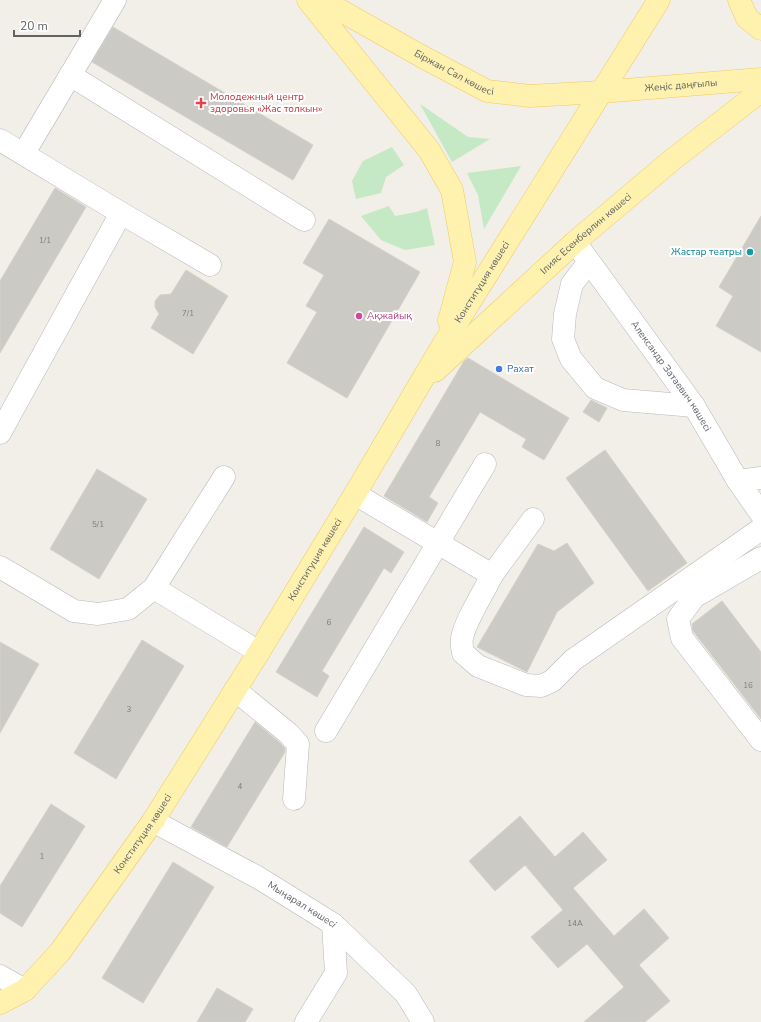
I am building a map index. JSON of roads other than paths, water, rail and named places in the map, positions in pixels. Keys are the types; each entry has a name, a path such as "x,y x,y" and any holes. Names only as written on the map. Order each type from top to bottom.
{"main road":[{"path":"308,0 429,150 452,190 465,262 441,348"},
{"name":"Біржан Сал көшесі","path":"322,0 421,56 487,91 530,96 601,92"},
{"path":"601,92 659,0"},
{"path":"739,0 747,18 761,29"},
{"name":"Жеңіс даңғылы","path":"601,92 761,79"},
{"name":"Ілияс Есенберлин көшесі","path":"420,385 575,242 672,160 761,91"},
{"name":"Конституция көшесі","path":"0,1004 25,990 60,952 153,821 259,652 355,494 441,348 601,92"}],"street":[{"path":"24,153 115,0"},
{"path":"70,75 304,220"},
{"path":"0,140 24,153 121,214 210,265"},
{"path":"0,433 121,214"},
{"name":"Александр Затаевич көшесі","path":"575,242 694,406 738,481 761,514"},
{"path":"589,262 572,284 565,314 563,339 571,360 595,388 623,400 694,406"},
{"path":"326,731 485,464"},
{"path":"0,567 74,611 98,614 128,609 154,588 224,477"},
{"path":"738,481 761,478"},
{"path":"355,494 492,576"},
{"path":"533,519 492,576 462,636 462,643 463,653 478,666 526,685 541,686 552,681 573,660 761,529"},
{"path":"761,558 694,597 678,619 682,638 761,740"},
{"path":"154,588 259,652"},
{"path":"235,690 288,733 298,744 294,799"},
{"name":"Мыңарал көшесі","path":"153,821 259,878 333,924 406,994 423,1022"},
{"path":"307,1022 336,973 333,924"},
{"path":"0,976 25,990"}],"place":[{"name":"Молодежный центр здоровья «Жас толкын»","path":"201,103"},
{"name":"Жастар театры","path":"750,252"},
{"name":"Ақжайық","path":"359,316"},
{"name":"Рахат","path":"499,369"}]}
